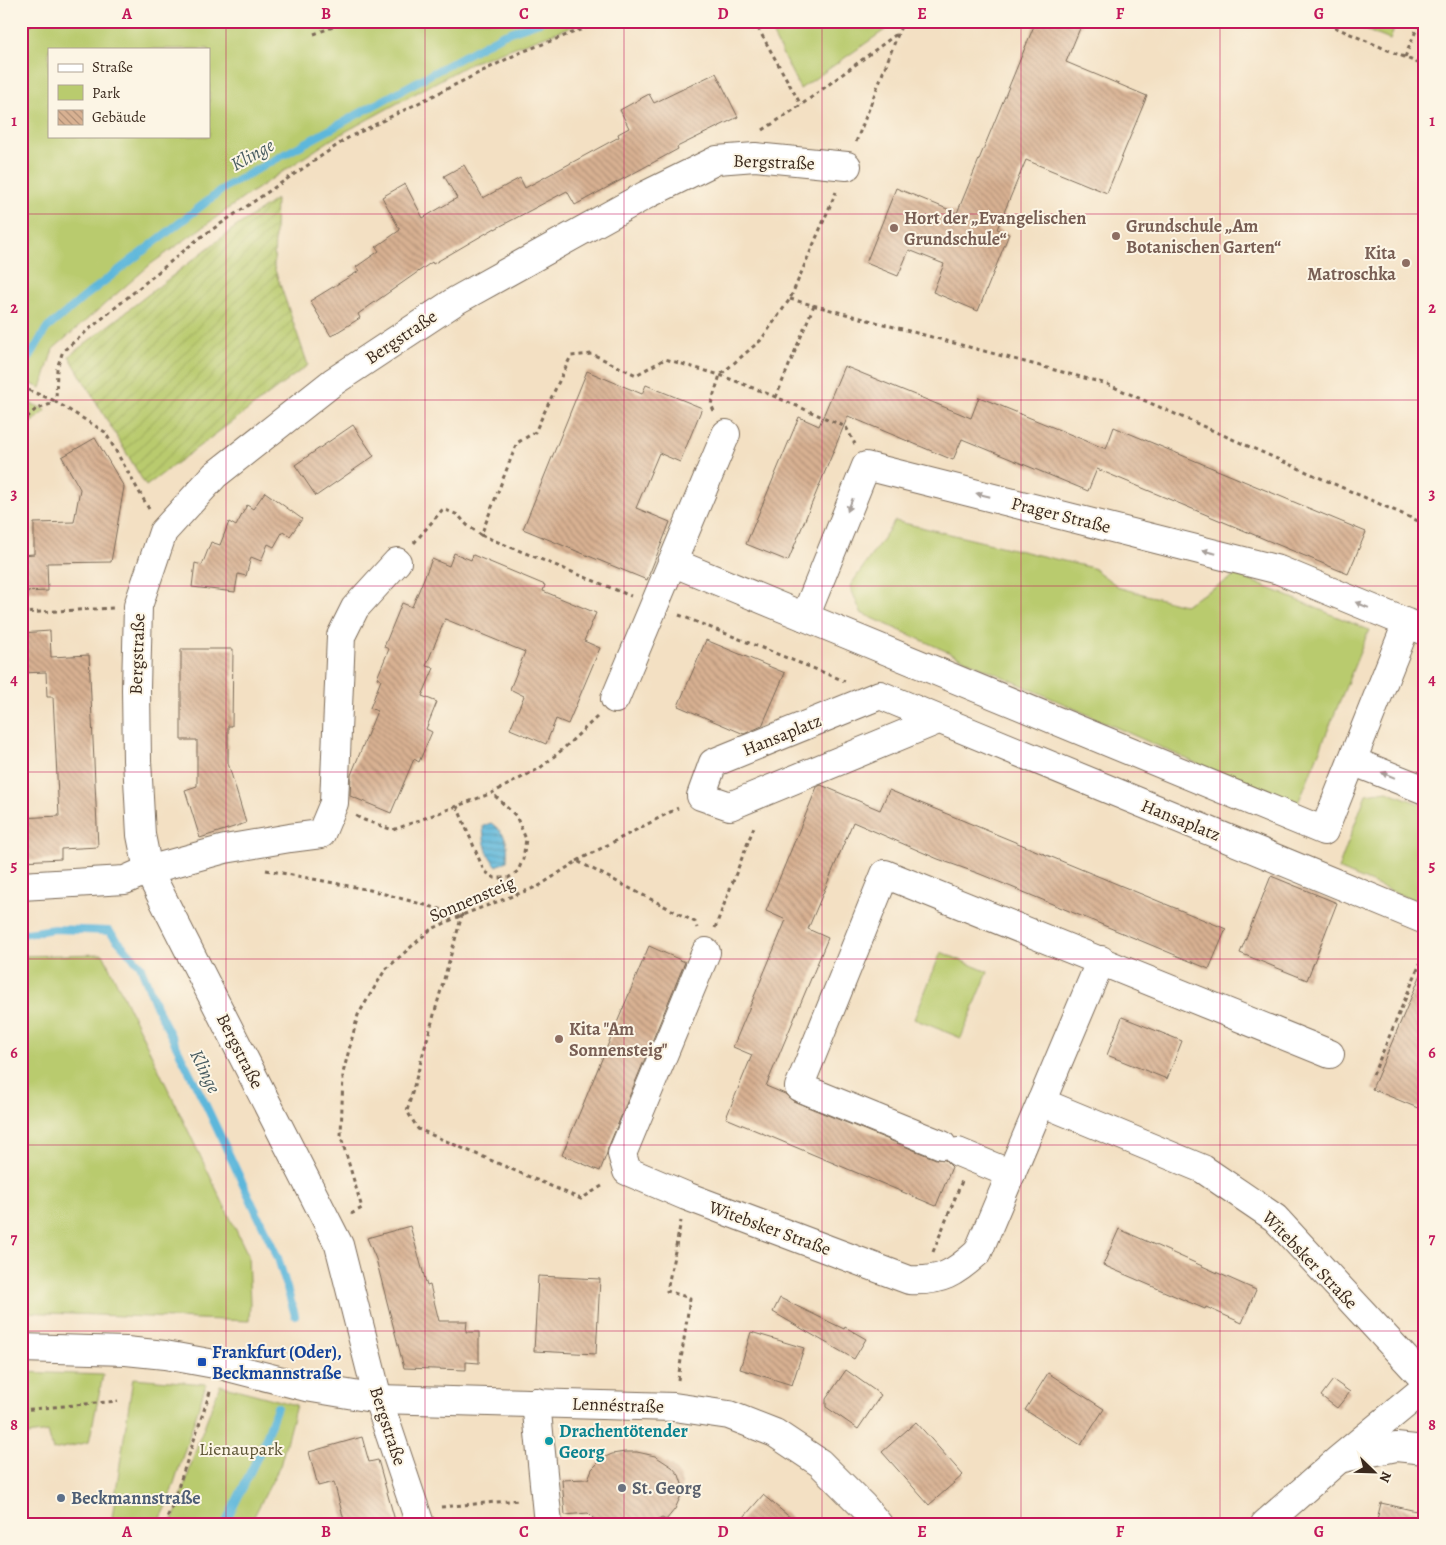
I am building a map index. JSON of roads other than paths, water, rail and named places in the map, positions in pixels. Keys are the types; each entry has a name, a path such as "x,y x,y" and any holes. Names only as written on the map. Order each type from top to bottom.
{"street":[{"name":"Bergstraße","path":"418,1516 378,1399 339,1245 148,870 141,835 137,760 138,606 163,532 215,475 333,382 457,300 646,195 717,160 755,157 847,166"},
{"path":"616,699 726,434"},
{"name":"Prager Straße","path":"672,562 1324,831 1352,760 1416,627 1279,570 866,466 805,616"},
{"path":"21,886 125,880 148,870 226,849 321,834 334,803 340,636 355,608 397,562"},
{"name":"Hansaplatz","path":"938,720 730,806 701,796 713,763 880,695 1425,920"},
{"path":"1352,760 1425,790"},
{"path":"1012,1174 799,1087 885,874 1330,1054"},
{"name":"Witebsker Straße","path":"706,952 622,1154 627,1171 686,1196 909,1280 921,1281 927,1281 959,1270 978,1252 1101,960"},
{"name":"Witebsker Straße","path":"1041,1102 1203,1169 1275,1218 1425,1380"},
{"path":"21,1348 126,1351 165,1355 220,1365 306,1387 378,1399"},
{"path":"1265,1524 1339,1459 1425,1388"},
{"name":"Lennéstraße","path":"378,1399 674,1407 729,1416 775,1433 820,1462 864,1506 878,1524"},
{"path":"536,1402 546,1511"},
{"path":"1339,1459 1396,1447 1425,1450"}],"water":[{"path":"491,823 500,831 507,843 507,861 497,866 486,848 484,837 483,826"}],"waterway":[{"name":"Klinge","path":"21,372 46,329 227,186 502,35 542,21"},
{"name":"Klinge","path":"21,934 54,929 109,931 140,965 156,1006 203,1099 278,1258 295,1315"},
{"name":"Klinge","path":"225,1524 262,1448 277,1407"}],"place":[{"name":"Hort der „Evangelischen Grundschule“","path":"894,228"},
{"name":"Grundschule „Am Botanischen Garten“","path":"1116,236"},
{"name":"Kita Matroschka","path":"1406,263"},
{"name":"Kita \"Am Sonnensteig\"","path":"559,1039"},
{"name":"Frankfurt (Oder), Beckmannstraße","path":"202,1362"},
{"name":"Drachentötender Georg","path":"549,1441"},
{"name":"St. Georg","path":"622,1488"},
{"name":"Beckmannstraße","path":"61,1498"}],"park label":[{"name":"Lienaupark","path":"241,1449"}]}
